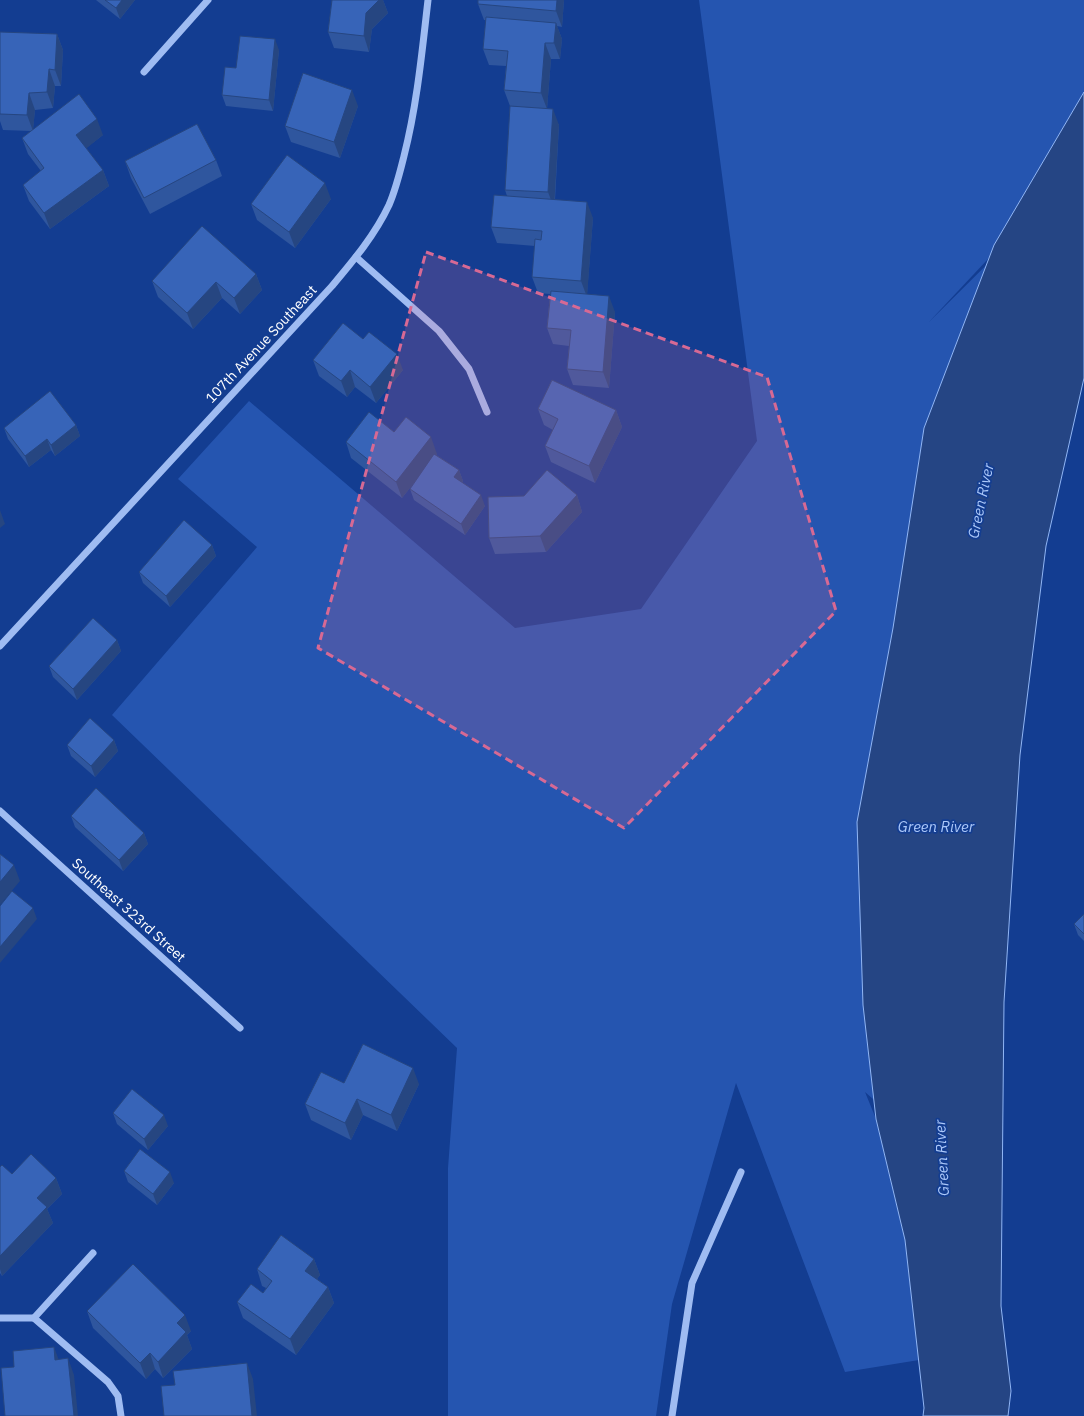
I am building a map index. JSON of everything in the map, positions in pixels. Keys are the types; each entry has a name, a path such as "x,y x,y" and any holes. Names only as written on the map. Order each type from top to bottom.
{"street":[{"path":"144,72 208,0"},
{"name":"107th Avenue Southeast","path":"0,646 332,286 356,257 377,227 390,204 399,176 414,115 428,0"},
{"path":"356,257 438,331 469,369 487,412"},
{"name":"Southeast 323rd Street","path":"0,811 240,1028"},
{"path":"672,1416 692,1283 740,1172"},
{"path":"34,1318 93,1253"},
{"path":"0,1318 34,1318 108,1382 118,1396 121,1416"}],"highlighted area":[{"path":"426,252 767,377 836,611 624,828 318,648"}],"shaded area":[{"path":"699,0 1084,0 1084,93 988,259 928,323 1084,168 912,1133 865,1092 876,1119 905,1240 919,1360 845,1372 736,1083 672,1304 656,1416 448,1416 448,1168 457,1048 112,715 257,547 178,479 249,401 515,628 641,609 757,441"}],"water":[{"name":"Green River","path":"1084,92 1084,378 1046,546 1020,755 1004,1002 1001,1306 1011,1391 1008,1416 923,1416 924,1408 905,1240 876,1119 863,1005 857,822 893,628 924,428 994,245"}],"building":[{"path":"105,0 122,0 116,8"},
{"path":"332,0 379,0 366,13 364,36 328,32"},
{"path":"478,0 557,0 556,11 478,4"},
{"path":"486,17 556,23 554,43 545,43 541,93 504,90 508,51 483,49"},
{"path":"0,32 57,34 55,70 49,69 47,92 29,93 27,115 0,114"},
{"path":"240,36 275,39 269,100 222,95 225,67 236,68"},
{"path":"303,73 352,90 334,142 285,126"},
{"path":"79,94 97,119 76,135 103,170 44,213 23,185 44,168 22,138"},
{"path":"510,106 553,109 548,192 505,190"},
{"path":"197,124 216,160 144,198 125,161"},
{"path":"287,155 325,183 289,232 251,204"},
{"path":"494,195 587,202 581,281 532,277 535,239 541,240 542,231 491,227"},
{"path":"202,226 256,274 234,298 216,282 187,313 152,281"},
{"path":"551,291 609,296 603,372 567,369 571,330 547,328"},
{"path":"343,323 363,339 369,332 397,354 370,387 350,370 341,381 313,360"},
{"path":"552,380 616,410 589,466 545,446 558,419 538,409"},
{"path":"50,391 76,425 51,445 47,439 25,456 4,428"},
{"path":"369,412 394,432 406,417 431,437 396,482 346,442"},
{"path":"434,454 459,470 454,477 481,495 461,524 410,489"},
{"path":"547,470 577,495 540,536 489,538 488,497 524,496"},
{"path":"184,520 212,545 166,596 139,572"},
{"path":"93,618 117,640 73,689 49,666"},
{"path":"90,718 114,740 91,766 67,745"},
{"path":"96,788 144,833 119,860 71,816"},
{"path":"0,854 14,865 0,882"},
{"path":"12,891 33,908 0,947 0,906"},
{"path":"1084,914 1084,934 1074,924"},
{"path":"363,1044 413,1068 391,1115 357,1099 345,1123 305,1104 321,1072 344,1083"},
{"path":"132,1089 164,1115 144,1139 113,1113"},
{"path":"140,1149 170,1172 153,1194 124,1171"},
{"path":"31,1154 56,1178 37,1198 47,1207 0,1256 0,1167 2,1165 12,1174"},
{"path":"281,1235 314,1259 305,1271 328,1287 290,1339 237,1302 251,1284 263,1293 272,1281 257,1269"},
{"path":"133,1264 185,1315 177,1323 186,1332 158,1362 150,1353 140,1363 87,1311"},
{"path":"54,1347 55,1360 68,1358 74,1416 5,1416 1,1368 14,1367 13,1351"},
{"path":"247,1363 252,1416 164,1416 161,1386 175,1385 173,1371"}]}
